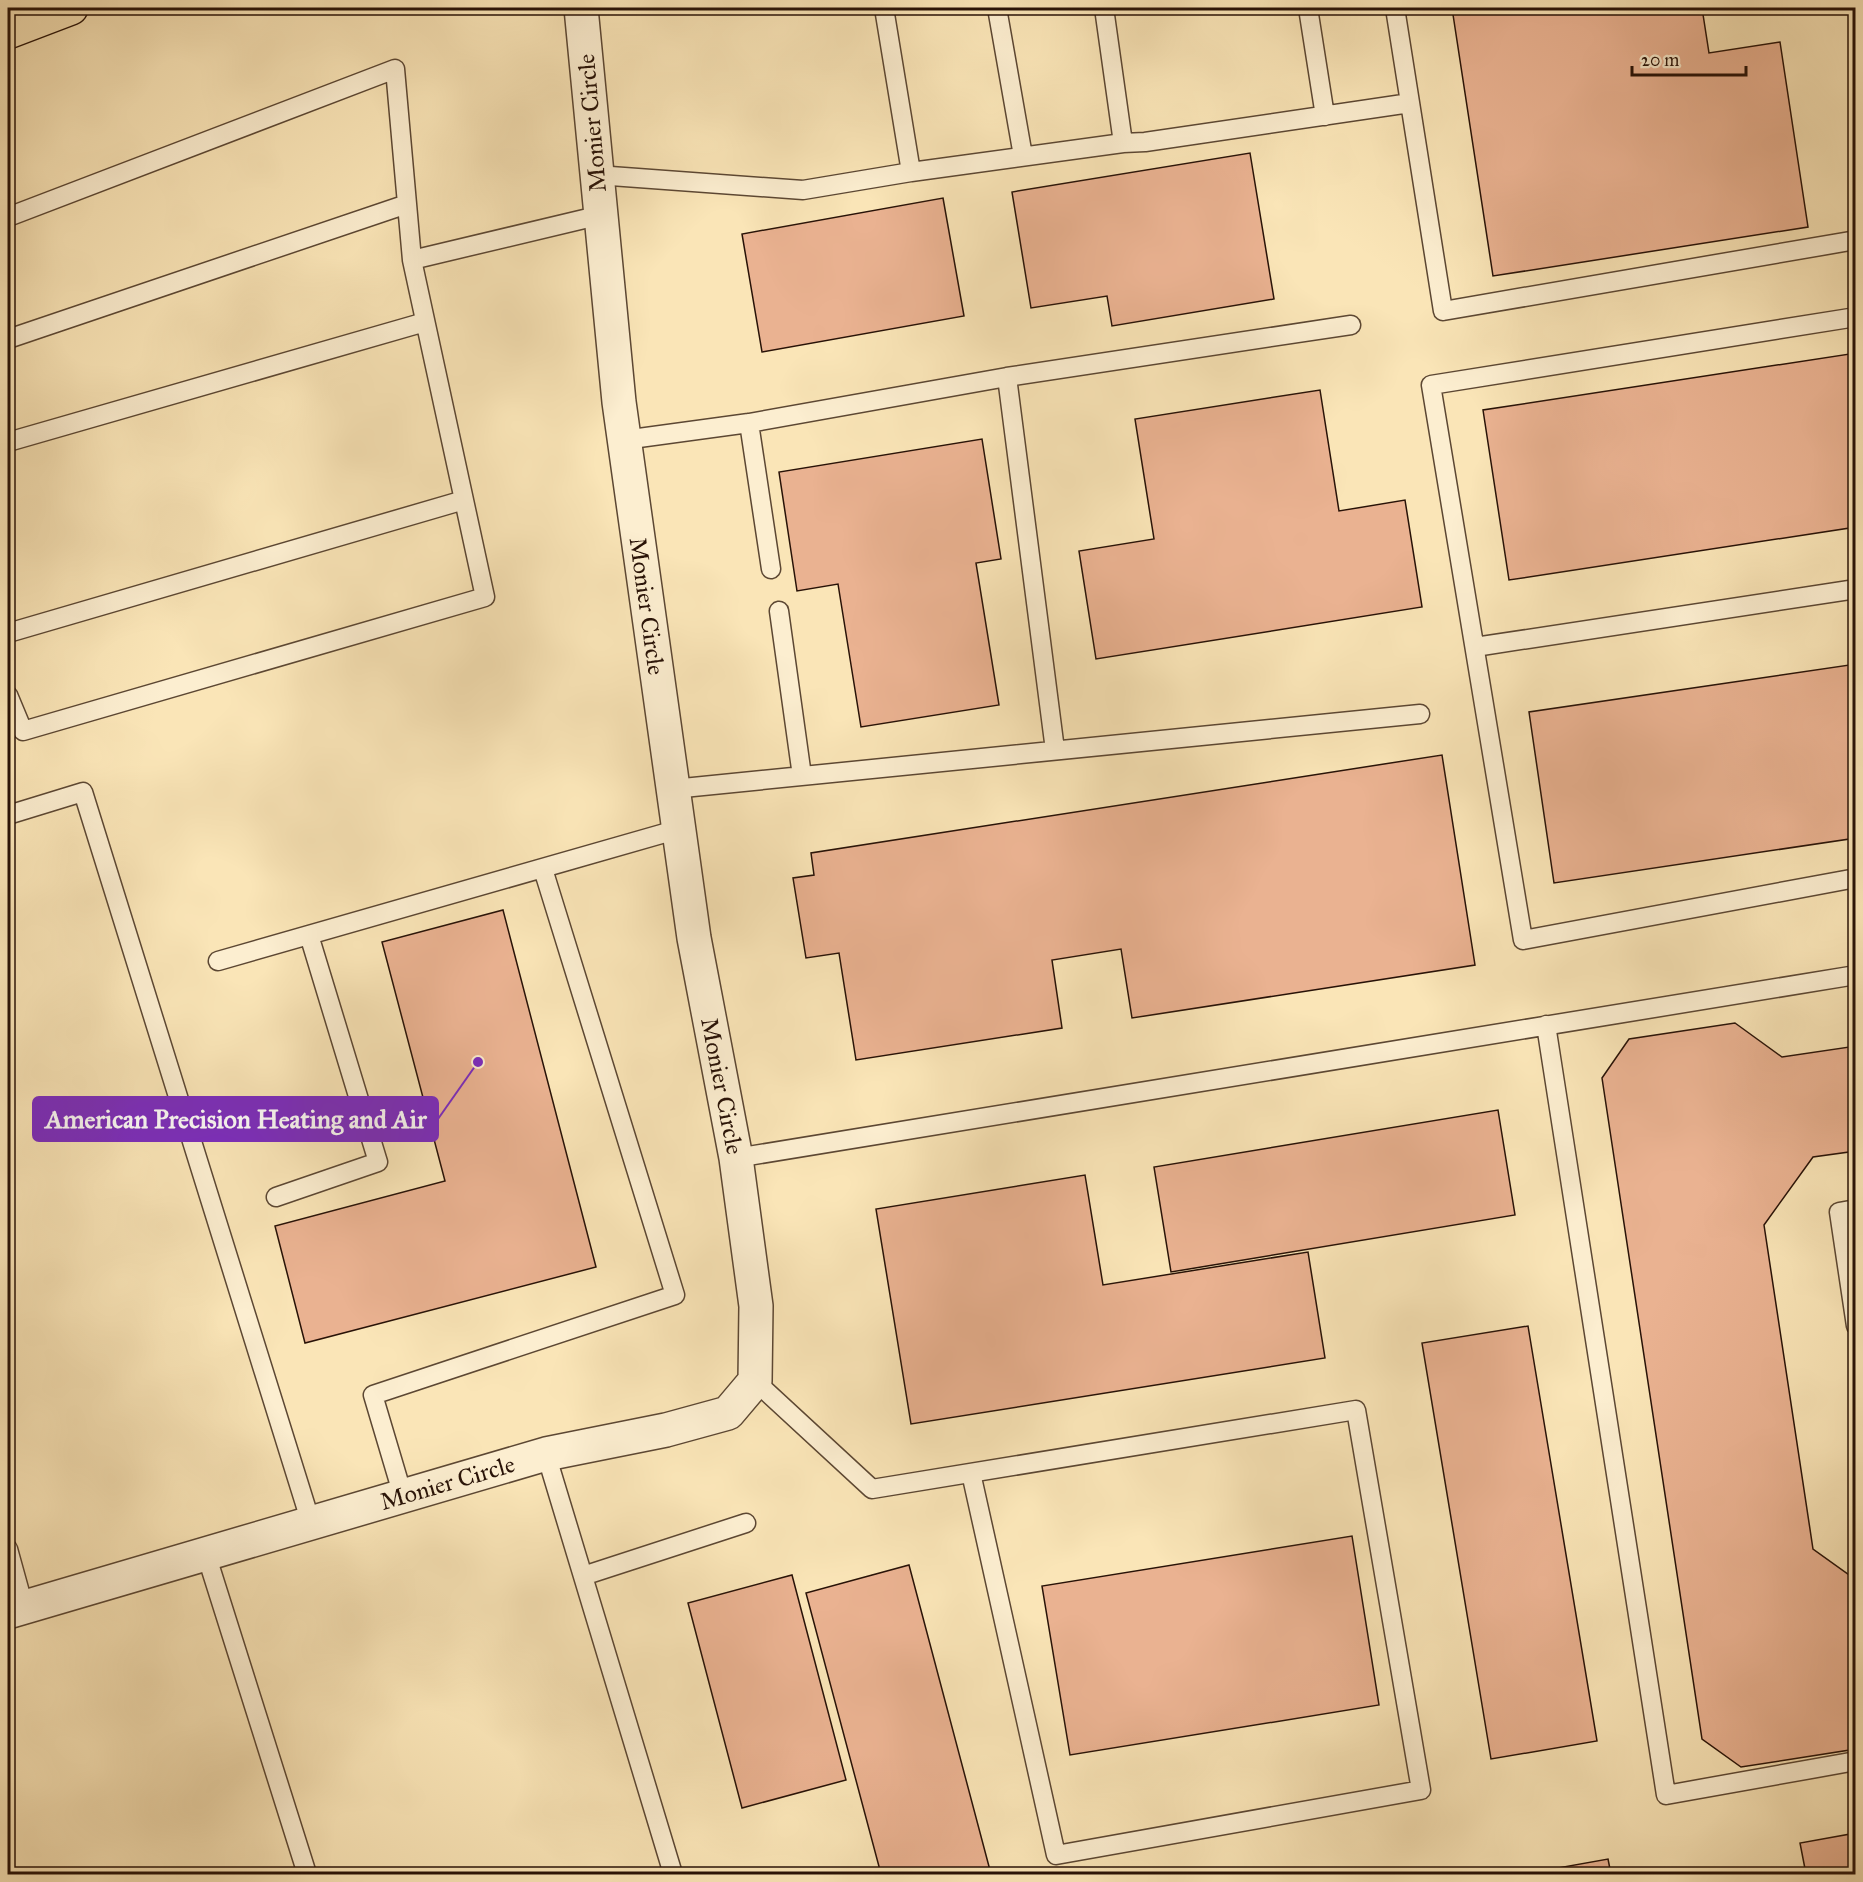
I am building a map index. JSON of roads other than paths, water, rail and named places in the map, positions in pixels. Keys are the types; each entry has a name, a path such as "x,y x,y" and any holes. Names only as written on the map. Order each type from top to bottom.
{"main road":[{"path":"8,32 71,8"}],"street":[{"name":"Monier Circle","path":"16,1610 546,1454 666,1430 728,1413 755,1381 756,1306 736,1158 694,938 619,402 581,8"}],"lane":[{"path":"884,8 911,172"},
{"path":"998,8 1023,156"},
{"path":"1104,8 1123,143"},
{"path":"1308,8 1325,116"},
{"path":"1395,8 1443,311 1856,240"},
{"path":"8,217 395,69 412,260 485,597 22,731 8,695"},
{"path":"597,175 803,190 1023,156 1145,142 1410,104"},
{"path":"8,339 407,204"},
{"path":"412,260 601,215"},
{"path":"1856,317 1431,385 1523,940 1856,878"},
{"path":"8,442 425,322"},
{"path":"624,440 748,423 1008,377 1351,325"},
{"path":"1008,377 1055,750"},
{"path":"748,423 771,569"},
{"path":"8,633 464,500"},
{"path":"1475,647 1856,589"},
{"path":"779,611 802,776"},
{"path":"673,789 1420,714"},
{"path":"8,815 84,792 311,1523"},
{"path":"218,961 679,829"},
{"path":"403,1496 373,1395 675,1295 543,868"},
{"path":"276,1197 378,1162 309,935"},
{"path":"736,1158 1856,975"},
{"path":"1546,1025 1666,1795 1856,1761"},
{"path":"1856,1209 1839,1212 1856,1326"},
{"path":"755,1381 872,1489 1356,1410 1421,1790 1056,1855 971,1473"},
{"path":"546,1454 674,1875"},
{"path":"582,1576 746,1523"},
{"path":"8,1549 16,1610"},
{"path":"206,1554 307,1875"}],"place":[{"name":"American Precision Heating and Air","path":"478,1062"}]}
